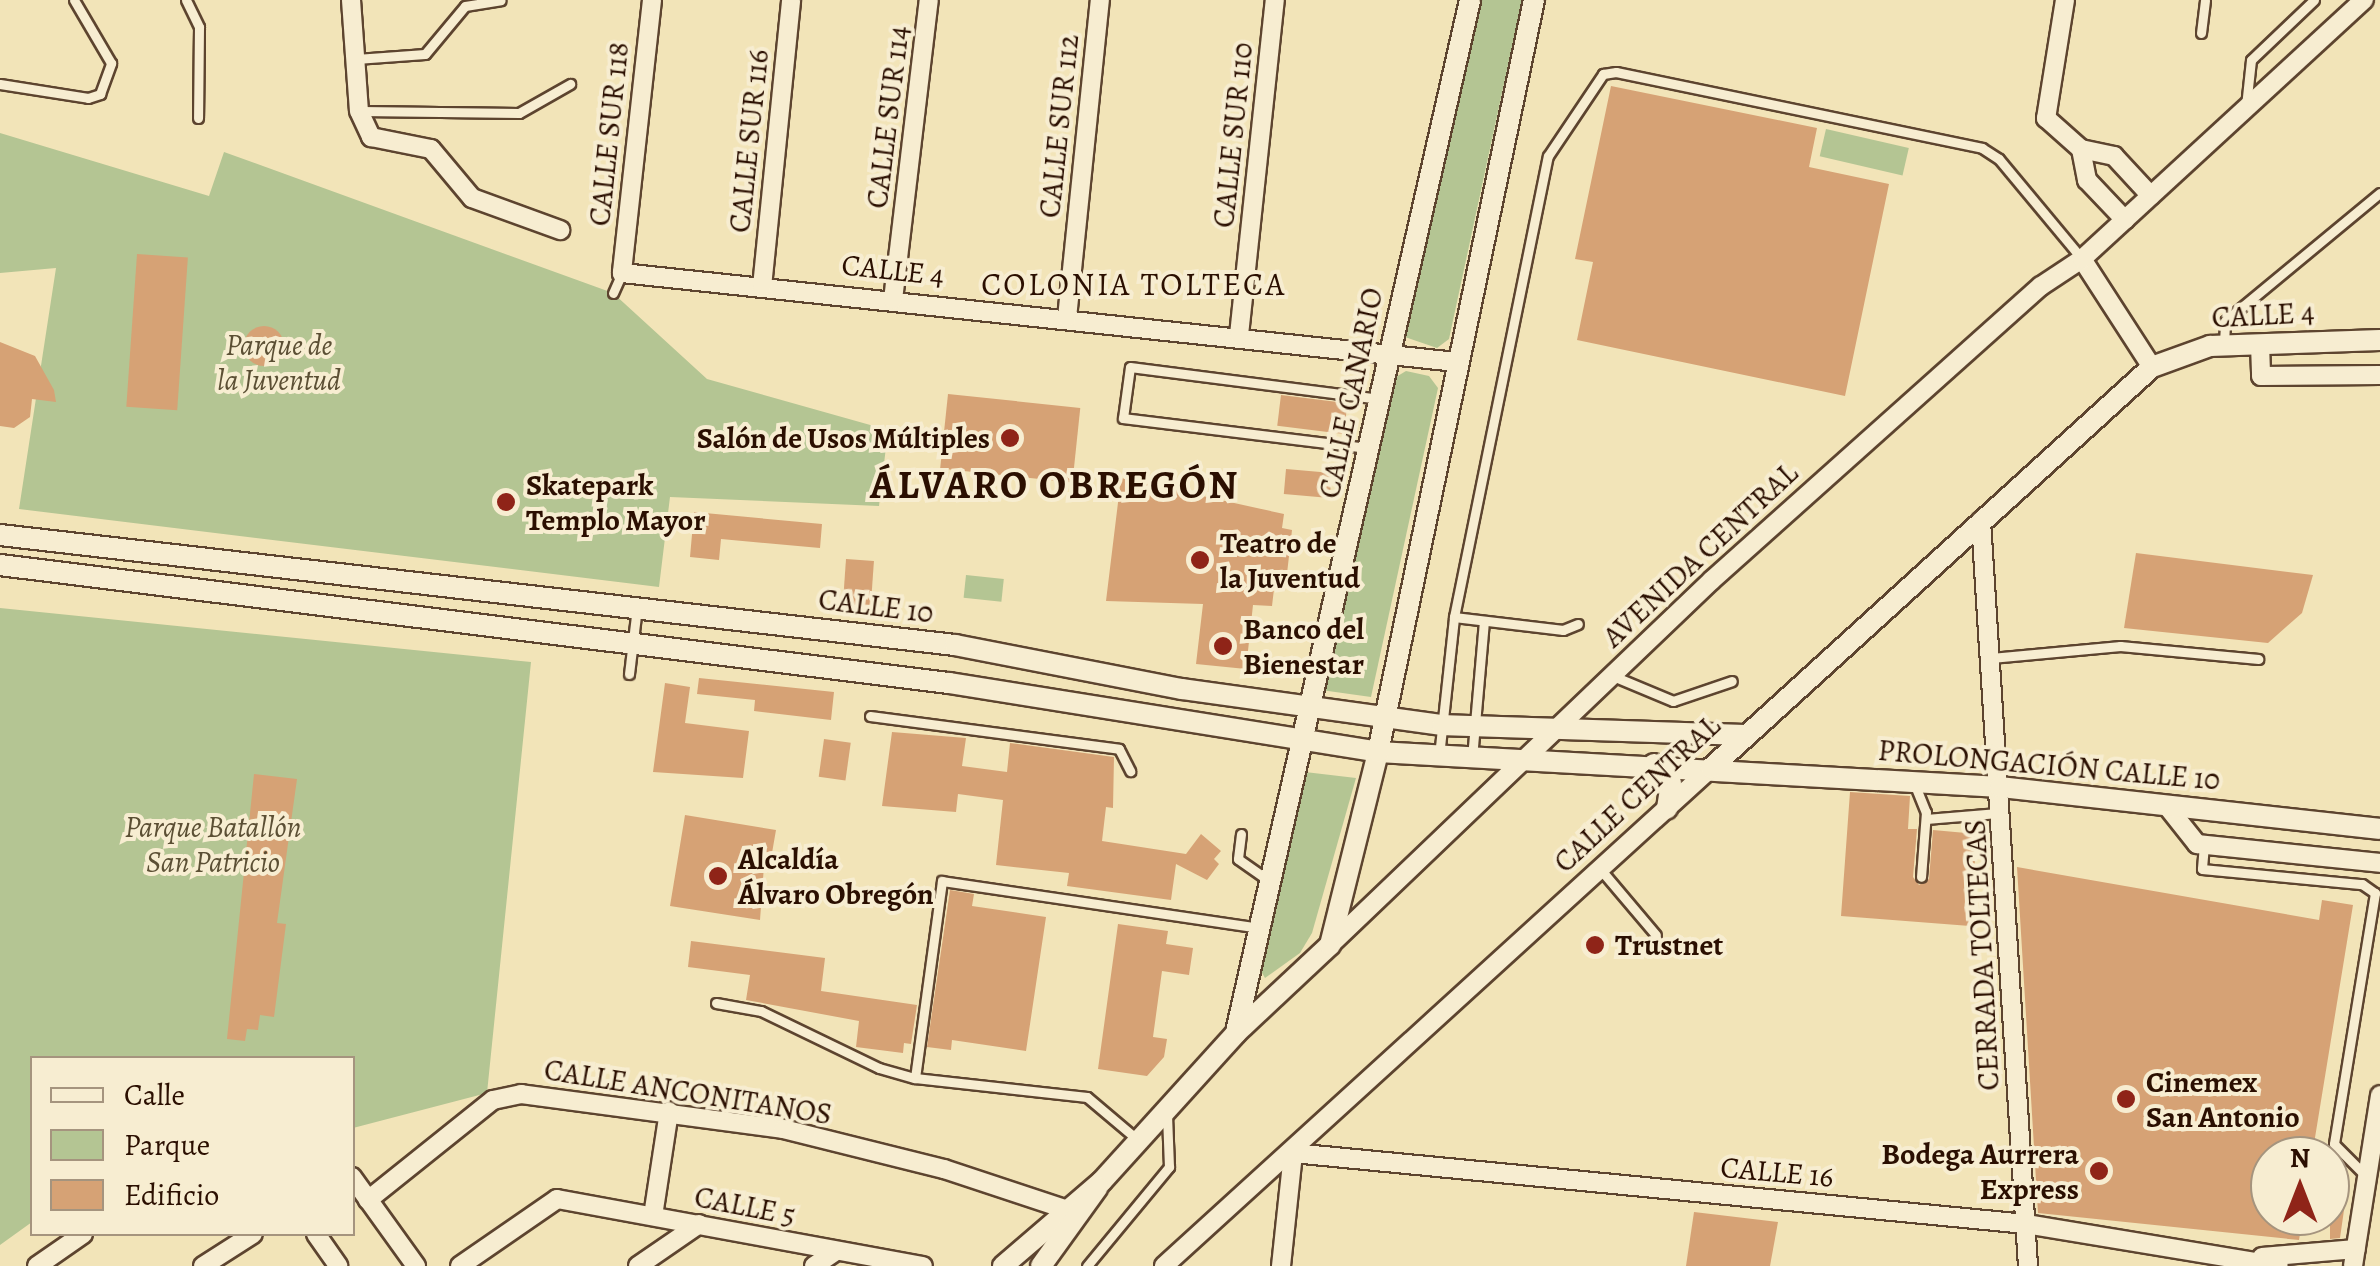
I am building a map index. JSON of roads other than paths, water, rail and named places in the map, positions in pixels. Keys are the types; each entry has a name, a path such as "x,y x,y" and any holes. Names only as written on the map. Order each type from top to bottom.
{"street":[{"path":"352,0 359,111 371,137 439,154 472,198 560,230"},
{"name":"CALLE SUR 118","path":"622,273 652,0"},
{"name":"CALLE SUR 116","path":"762,287 791,0"},
{"name":"CALLE SUR 114","path":"893,300 930,0"},
{"name":"CALLE SUR 112","path":"1067,318 1100,0"},
{"name":"CALLE SUR 110","path":"1240,336 1275,0"},
{"name":"CALLE CANARIO","path":"1236,1032 1275,884 1470,0"},
{"path":"1330,945 1378,752 1534,0"},
{"path":"2065,0 2046,118 2081,148 2114,156 2151,196"},
{"name":"AVENIDA CENTRAL","path":"1003,1266 1074,1211 1167,1114 1236,1032 1530,760 1614,676 2040,286 2082,260 2246,113 2364,0"},
{"path":"2081,148 2087,180 2125,220"},
{"path":"2082,260 2152,367"},
{"name":"CALLE 4","path":"622,273 1456,362"},
{"name":"CALLE 4","path":"2152,367 2183,352 2224,346 2380,340"},
{"path":"2260,344 2261,376 2380,375"},
{"name":"CALLE CENTRAL","path":"1164,1266 1293,1153 1743,736 2152,367"},
{"name":"CERRADA TOLTECAS","path":"1980,521 2002,813 2028,1266"},
{"name":"CALLE 10","path":"0,536 955,645 1313,709 1385,718 1475,728 1743,736"},
{"path":"0,565 949,683 1378,752 1712,768"},
{"path":"1654,764 1671,784 1668,809"},
{"name":"PROLONGACIÓN CALLE 10","path":"1712,768 2000,787 2380,829"},
{"path":"2166,805 2204,845 2380,863"},
{"path":"2354,1257 2375,1150 2380,1095"},
{"name":"CALLE ANCONITANOS","path":"368,1200 507,1096 669,1110 783,1129 1074,1211"},
{"path":"653,1216 669,1110"},
{"path":"1281,1266 1293,1153"},
{"name":"CALLE 16","path":"1293,1153 2026,1224 2255,1258 2354,1257"},
{"path":"355,1182 416,1266"},
{"name":"CALLE 5","path":"460,1266 557,1199 924,1266"},
{"name":"AVENIDA CENTRAL","path":"1041,1266 1074,1211"},
{"path":"638,1266 699,1224"},
{"path":"37,1266 80,1236"},
{"path":"205,1265 250,1236"},
{"path":"317,1236 338,1266"},
{"path":"814,1266 836,1251"},
{"name":"CALLE 16","path":"2255,1258 2279,1266"}],"lane":[{"path":"0,84 88,98 100,94 112,66 74,0"},
{"path":"186,0 199,27 198,118"},
{"path":"356,59 424,54 466,6 501,0"},
{"path":"2201,33 2204,0"},
{"path":"2246,113 2247,66 2314,0"},
{"path":"1439,757 1454,617 1548,156 1602,74 1616,72 1982,148 1999,159 2082,260"},
{"path":"359,111 519,113 570,84"},
{"path":"2224,346 2225,321 2380,193"},
{"path":"613,292 622,273"},
{"path":"1370,449 1123,418 1130,367 1380,399"},
{"path":"629,674 637,607"},
{"path":"1454,617 1563,630 1578,624"},
{"path":"1472,758 1484,622"},
{"path":"1990,658 2120,646 2258,659"},
{"path":"1614,676 1673,701 1732,681"},
{"path":"870,716 1118,749 1130,771"},
{"path":"1913,782 1926,819 1921,877"},
{"path":"1926,819 2002,813"},
{"path":"1241,834 1241,864 1275,884"},
{"path":"2204,845 2202,869 2362,884 2374,893 2334,1144 2367,1177"},
{"path":"1601,870 1656,936"},
{"path":"915,1078 942,881 1264,928"},
{"path":"716,1002 762,1012 880,1068 915,1078 1054,1090 1087,1097 1111,1113 1140,1142"},
{"path":"1086,1266 1169,1168 1167,1114"}],"place":[{"name":"Salón de Usos Múltiples","path":"1010,438"},
{"name":"Skatepark Templo Mayor","path":"506,502"},
{"name":"Teatro de la Juventud","path":"1200,560"},
{"name":"Banco del Bienestar","path":"1223,646"},
{"name":"Alcaldía Álvaro Obregón","path":"718,876"},
{"name":"Trustnet","path":"1595,945"},
{"name":"Cinemex San Antonio","path":"2126,1099"},
{"name":"Bodega Aurrera Express","path":"2099,1171"}],"district":[{"name":"COLONIA TOLTECA","path":"1134,284"},
{"name":"ÁLVARO OBREGÓN","path":"1055,485"}],"park label":[{"name":"Parque de la Juventud","path":"279,362"},
{"name":"Parque Batallón San Patricio","path":"213,844"}]}
